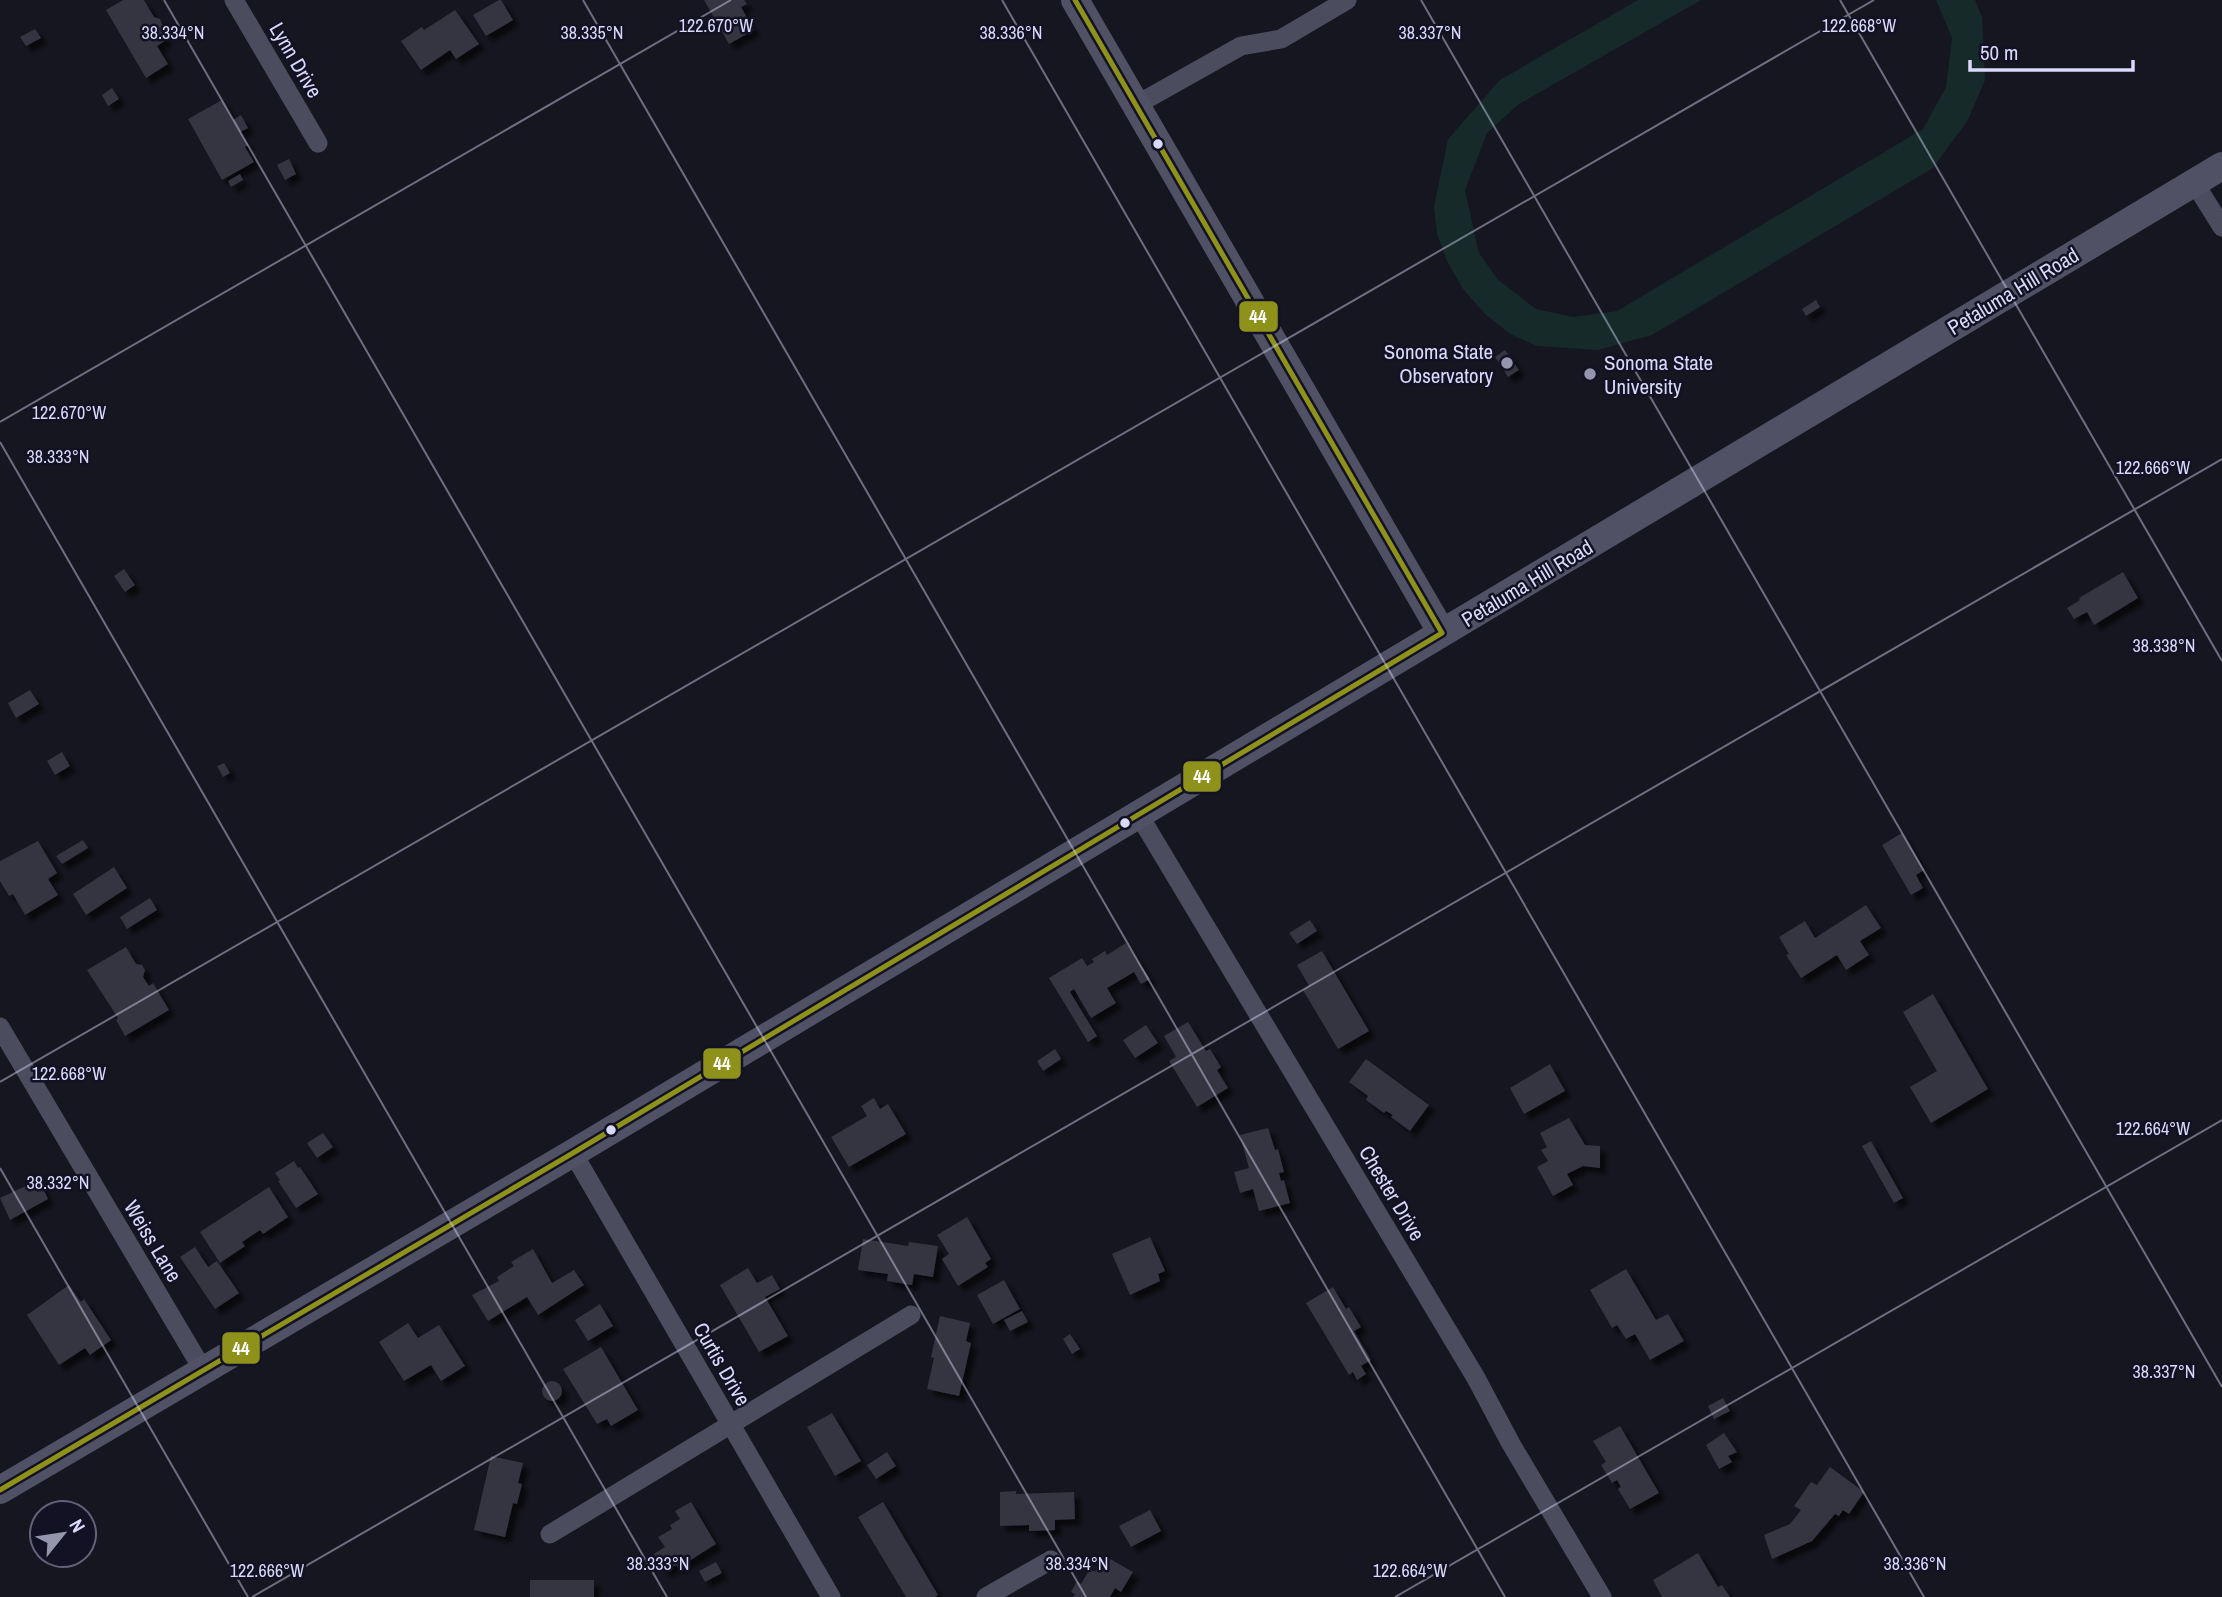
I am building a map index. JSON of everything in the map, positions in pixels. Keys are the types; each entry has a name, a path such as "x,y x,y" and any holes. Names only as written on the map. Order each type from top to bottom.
{"main road":[{"path":"1074,0 1442,633"},
{"name":"Petaluma Hill Road","path":"0,1490 573,1153 2222,166"}],"street":[{"name":"Lynn Drive","path":"234,0 318,143"},
{"path":"1136,105 1241,46 1281,39 1347,0"},
{"path":"2194,182 2222,227"},
{"name":"Chester Drive","path":"1139,815 1476,1378 1511,1444 1602,1597"},
{"name":"Weiss Lane","path":"0,1027 203,1370"},
{"name":"Curtis Drive","path":"573,1153 831,1597"},
{"path":"550,1534 911,1315"},
{"path":"986,1597 1051,1560"}],"green space":[{"path":"1638,0 1701,0 1519,104 1487,133 1465,190 1479,253 1498,280 1536,309 1573,317 1617,311 1923,129 1946,87 1952,38 1936,0 1975,0 1982,17 1985,80 1968,120 1933,168 1652,335 1598,350 1537,346 1510,334 1485,314 1463,289 1447,261 1437,234 1434,207 1448,139 1500,80"}],"building":[{"path":"123,0 144,0 163,26 162,32 166,40 157,46 168,64 146,78 106,10"},
{"path":"499,0 513,20 486,36 473,15"},
{"path":"704,0 744,0 747,4 741,7 754,30 729,44"},
{"path":"455,10 479,44 456,59 450,50 421,70 401,41"},
{"path":"35,29 41,38 26,46 20,37"},
{"path":"112,88 119,99 108,106 102,95"},
{"path":"222,100 233,120 241,115 248,128 240,132 254,162 222,180 188,119"},
{"path":"289,159 296,174 285,180 277,165"},
{"path":"240,174 243,180 231,187 228,181"},
{"path":"1816,300 1820,307 1806,316 1802,309"},
{"name":"Sonoma State Observatory","path":"1505,350 1519,370 1508,377 1495,357"},
{"path":"124,569 135,585 125,592 114,576"},
{"path":"2123,572 2138,598 2094,625 2087,612 2074,619 2067,608"},
{"path":"30,690 39,704 16,718 8,703"},
{"path":"62,752 70,766 55,775 47,761"},
{"path":"224,763 230,773 223,777 217,766"},
{"path":"1902,833 1924,870 1916,875 1923,888 1911,895 1882,845"},
{"path":"83,840 88,848 62,864 56,856"},
{"path":"38,841 57,873 48,879 58,895 25,915 13,894 9,896 0,881 0,861"},
{"path":"114,867 127,888 86,915 73,894"},
{"path":"150,898 157,910 127,929 120,917"},
{"path":"1866,905 1881,928 1860,941 1869,955 1846,970 1837,955 1801,978 1786,955 1789,954 1779,937 1805,921 1815,938"},
{"path":"1310,920 1317,931 1297,944 1289,933"},
{"path":"1126,943 1150,979 1141,984 1134,972 1107,988 1116,1003 1091,1018 1074,989 1070,992 1097,1036 1088,1042 1049,978 1082,958 1087,966 1094,962 1092,959 1105,951 1107,955"},
{"path":"126,947 136,964 142,965 145,970 143,977 149,986 153,983 169,1010 125,1036 116,1020 118,1018 87,970"},
{"path":"1322,951 1369,1031 1338,1049 1303,990 1309,986 1297,965"},
{"path":"1933,994 1988,1089 1931,1123 1910,1087 1937,1071 1903,1012"},
{"path":"1188,1022 1206,1051 1210,1049 1221,1067 1217,1070 1228,1088 1197,1107 1169,1061 1176,1057 1164,1036"},
{"path":"1146,1025 1158,1043 1135,1058 1123,1040"},
{"path":"1055,1049 1061,1059 1043,1071 1037,1061"},
{"path":"1366,1059 1429,1105 1410,1131 1391,1117 1393,1115 1386,1111 1384,1113 1366,1100 1368,1096 1349,1082"},
{"path":"1550,1064 1565,1091 1524,1114 1510,1088"},
{"path":"874,1098 880,1109 888,1104 906,1134 849,1167 831,1137 867,1116 861,1106"},
{"path":"1569,1118 1585,1145 1600,1146 1600,1168 1583,1166 1567,1174 1573,1185 1553,1196 1537,1167 1548,1161 1541,1150 1547,1147 1540,1133"},
{"path":"1268,1128 1275,1150 1278,1149 1284,1172 1279,1173 1281,1181 1284,1180 1290,1203 1259,1211 1253,1189 1240,1193 1234,1172 1249,1168 1240,1135"},
{"path":"323,1133 333,1147 317,1158 307,1143"},
{"path":"1871,1141 1903,1198 1894,1203 1862,1146"},
{"path":"294,1161 318,1194 296,1208 275,1173"},
{"path":"40,1182 48,1199 10,1220 0,1198"},
{"path":"269,1187 288,1217 263,1234 260,1230 242,1242 245,1246 220,1263 200,1232"},
{"path":"967,1217 991,1259 985,1263 988,1267 958,1286 942,1259 949,1254 937,1235"},
{"path":"1150,1237 1165,1271 1158,1274 1160,1281 1130,1295 1112,1254"},
{"path":"863,1239 908,1246 909,1242 938,1246 933,1277 914,1274 912,1285 887,1281 888,1274 858,1270"},
{"path":"195,1247 208,1267 217,1261 239,1293 215,1309 180,1257"},
{"path":"533,1249 552,1283 574,1270 584,1285 538,1315 527,1297 488,1321 472,1295 499,1281 497,1277 514,1266 511,1262"},
{"path":"748,1268 757,1283 772,1275 780,1289 765,1297 788,1336 759,1352 720,1285"},
{"path":"1626,1269 1656,1320 1668,1314 1684,1341 1650,1360 1635,1334 1626,1339 1617,1325 1612,1328 1590,1290"},
{"path":"1004,1280 1020,1309 993,1324 977,1295"},
{"path":"69,1285 81,1302 84,1299 111,1340 90,1355 85,1348 59,1365 27,1315"},
{"path":"1333,1287 1361,1327 1354,1331 1371,1360 1361,1366 1366,1374 1357,1380 1353,1372 1349,1375 1306,1303"},
{"path":"600,1304 613,1326 588,1341 575,1320"},
{"path":"1022,1311 1028,1322 1010,1331 1004,1320"},
{"path":"940,1316 970,1323 966,1341 971,1343 959,1396 927,1389"},
{"path":"408,1323 418,1338 439,1325 465,1366 441,1381 431,1365 404,1381 379,1342"},
{"path":"1070,1334 1080,1349 1072,1354 1063,1339"},
{"path":"601,1347 638,1410 611,1426 607,1419 597,1424 563,1369"},
{"path":"552,1381 559,1384 562,1391 559,1398 552,1401 545,1398 542,1391 545,1384"},
{"path":"1723,1398 1730,1411 1714,1419 1708,1406"},
{"path":"832,1413 861,1461 835,1476 807,1427"},
{"path":"1620,1426 1659,1493 1630,1509 1618,1489 1621,1487 1617,1480 1612,1483 1601,1465 1606,1462 1593,1441"},
{"path":"1724,1433 1737,1452 1728,1456 1732,1462 1719,1469 1706,1445"},
{"path":"887,1452 896,1466 876,1479 867,1465"},
{"path":"491,1456 523,1463 518,1483 522,1484 517,1504 513,1503 505,1537 474,1530"},
{"path":"1830,1467 1864,1492 1849,1514 1843,1510 1839,1516 1835,1514 1812,1541 1772,1559 1764,1535 1790,1524 1801,1510 1794,1506 1811,1482 1817,1485"},
{"path":"1016,1491 1016,1494 1074,1492 1075,1519 1055,1520 1055,1530 1029,1531 1029,1525 1000,1526 1000,1492"},
{"path":"691,1502 716,1544 678,1568 676,1565 665,1572 654,1554 665,1547 658,1537 672,1529 670,1525 680,1519 675,1511"},
{"path":"883,1502 938,1595 935,1597 906,1597 858,1517"},
{"path":"1150,1510 1161,1531 1131,1547 1119,1526"},
{"path":"1698,1553 1718,1587 1722,1585 1730,1597 1662,1597 1653,1580"},
{"path":"1105,1556 1133,1572 1121,1592 1115,1588 1110,1597 1073,1597 1075,1594 1071,1592 1077,1581 1081,1584 1090,1569 1095,1572"},
{"path":"716,1562 722,1573 705,1582 699,1571"},
{"path":"530,1580 594,1580 594,1597 530,1597"}],"transit line":[{"name":"44","path":"1075,0 1442,633"},
{"name":"44","path":"0,1490 573,1153 1442,633"}],"place":[{"name":"Sonoma State Observatory","path":"1507,363"},
{"name":"Sonoma State University","path":"1590,374"}]}
